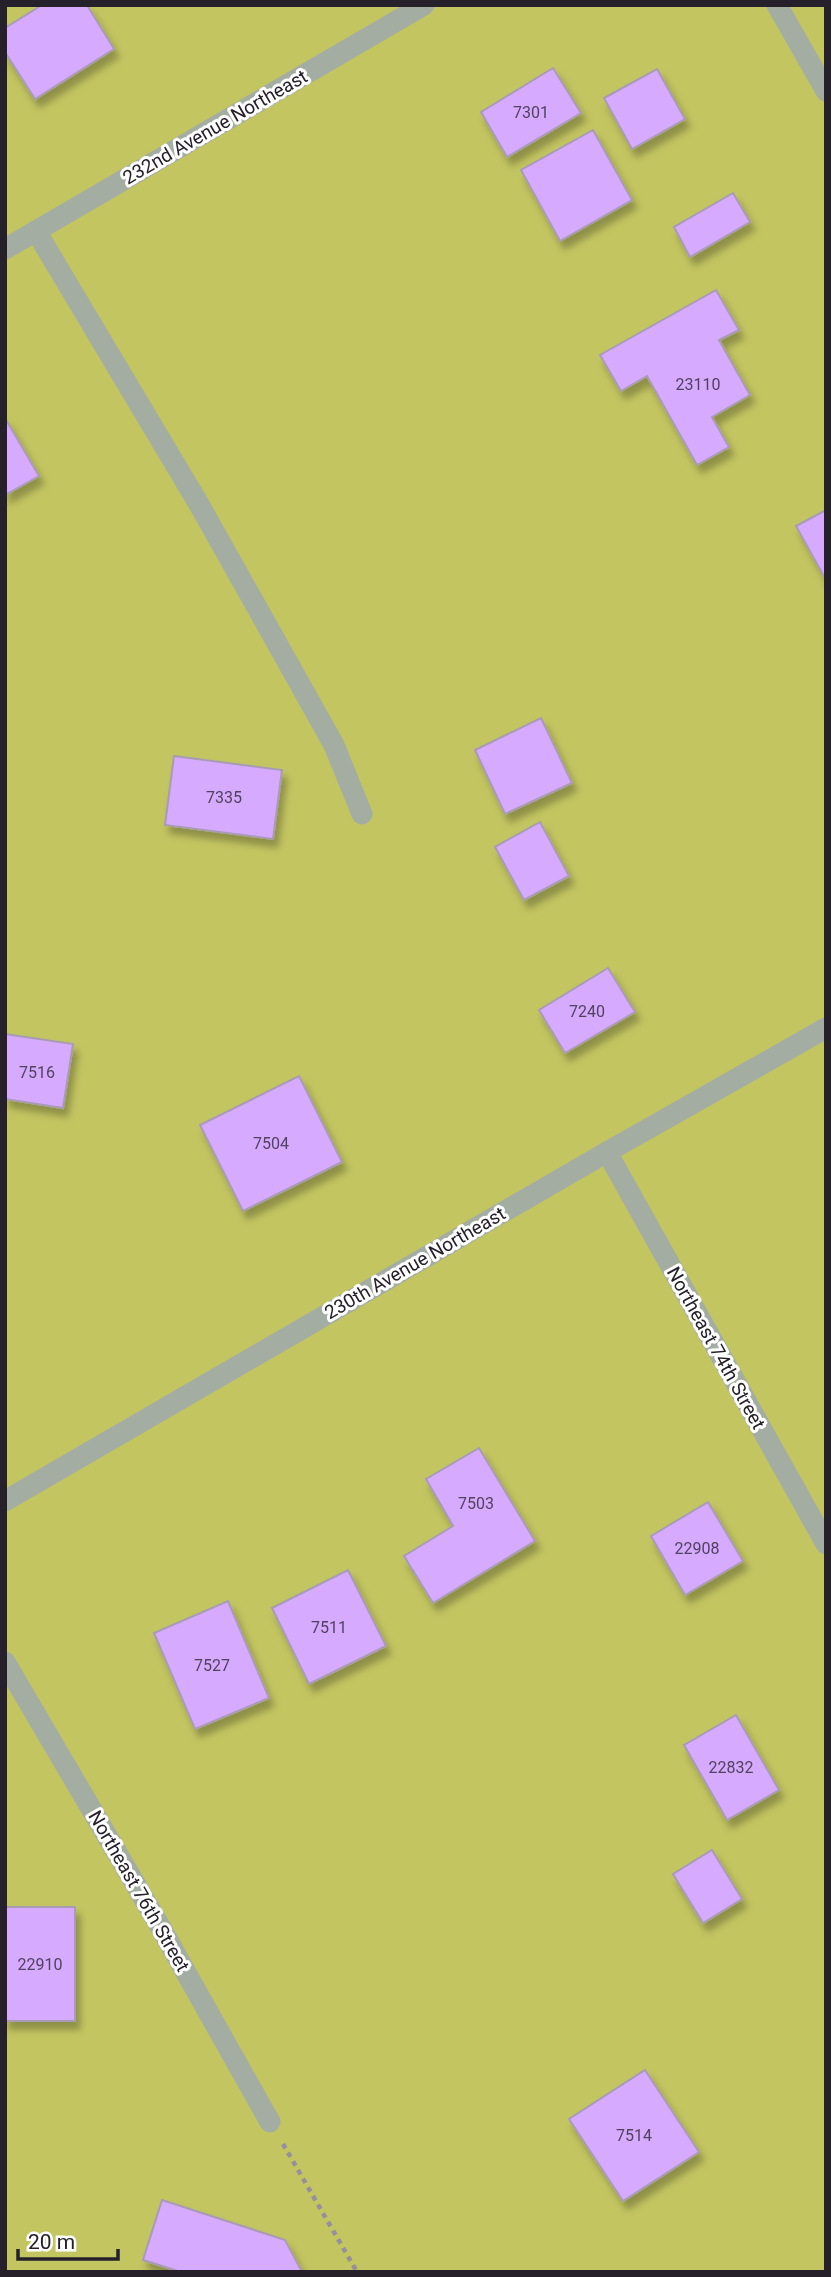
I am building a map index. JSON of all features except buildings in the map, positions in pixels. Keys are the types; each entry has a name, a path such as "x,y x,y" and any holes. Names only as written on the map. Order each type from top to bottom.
{"street":[{"name":"232nd Avenue Northeast","path":"5,249 424,5"},
{"path":"777,5 826,91"},
{"path":"36,231 200,506 334,745 362,814"},
{"name":"230th Avenue Northeast","path":"5,1501 826,1028"},
{"name":"Northeast 74th Street","path":"607,1152 826,1545"},
{"name":"Northeast 76th Street","path":"5,1661 157,1921 270,2122"}],"path":[{"path":"270,2122 357,2272"}],"shaded area":[{"path":"5,5 826,5 826,2272 5,2272"}]}
